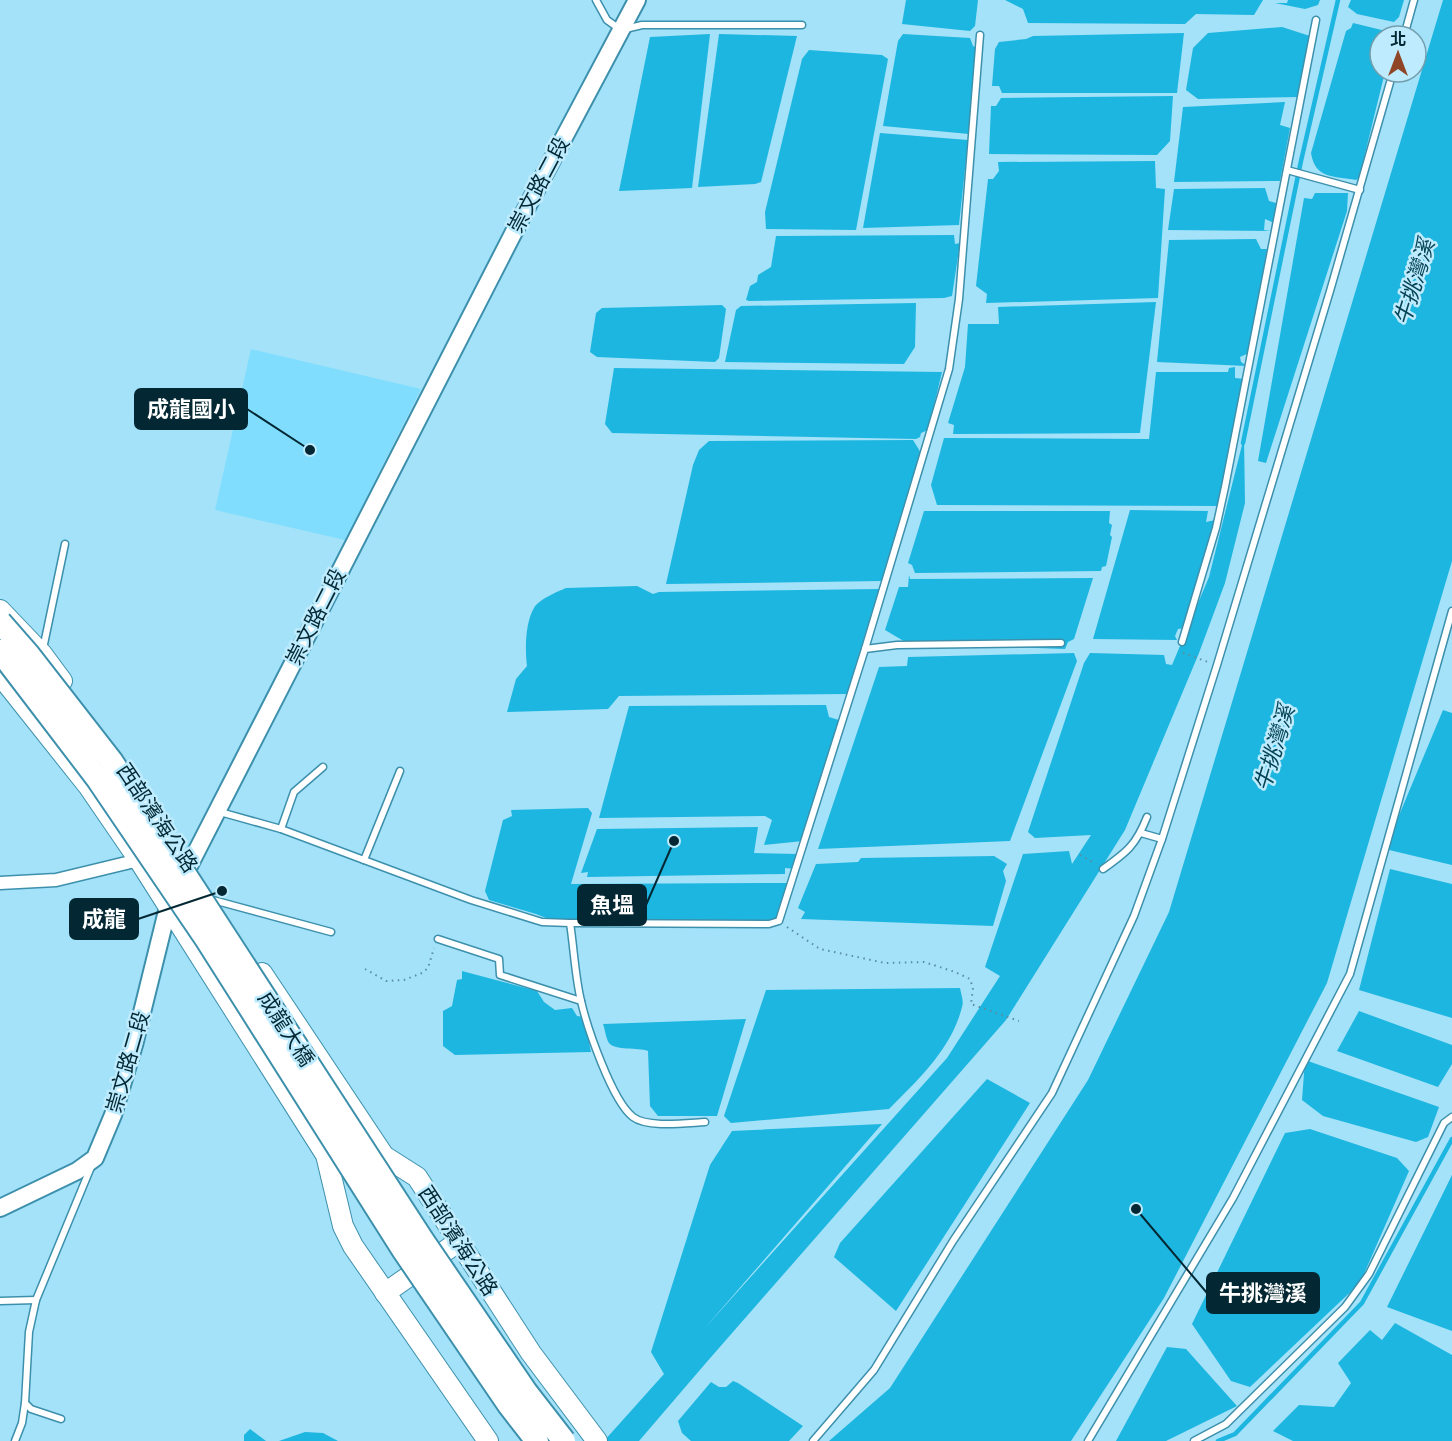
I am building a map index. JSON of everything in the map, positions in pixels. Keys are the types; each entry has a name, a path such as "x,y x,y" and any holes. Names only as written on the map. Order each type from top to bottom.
{"highway":[{"name":"成龍大橋","path":"0,622 28,654 112,762 423,1240 526,1392 564,1441"},
{"name":"成龍大橋","path":"0,651 97,778 207,940 404,1251 509,1405 537,1441"}],"main road":[{"name":"西部濱海公路","path":"0,610 42,654 116,757 384,1156 417,1177 531,1353 597,1441"},
{"name":"西部濱海公路","path":"3,679 88,787 139,860 326,1155 343,1226 353,1246 488,1441"},
{"path":"385,1293 458,1242"}],"street":[{"name":"崇文路二段","path":"95,1158 113,1115 131,1055 168,906 518,224 637,0"},
{"path":"0,883 56,880 139,860 152,855 171,840"},
{"path":"0,1206 77,1171 95,1158"}],"lane":[{"path":"596,0 607,20 621,30 642,26 802,25"},
{"path":"1407,24 1414,0"},
{"path":"1182,642 1216,528 1290,172 1316,20"},
{"path":"217,811 280,829 471,900 542,922 769,924 779,921 865,650 949,369 959,299 980,35"},
{"path":"813,1441 874,1370 953,1241 1052,1093 1134,916 1162,839 1216,665 1391,84"},
{"path":"1290,172 1360,190"},
{"path":"3,679 42,654 65,544"},
{"path":"1088,1441 1233,1198 1350,974 1452,611"},
{"path":"865,650 897,645 1061,643"},
{"path":"280,829 294,792 322,767"},
{"path":"364,860 400,771"},
{"path":"1103,869 1127,853 1141,833 1147,817"},
{"path":"1141,833 1162,839"},
{"path":"213,900 331,932"},
{"path":"570,923 581,1001 599,1056 619,1100 634,1118 648,1123 705,1122"},
{"path":"438,939 499,959 501,975 581,1001"},
{"path":"1194,1441 1226,1424 1345,1307 1368,1274 1444,1123 1452,1117"},
{"path":"15,1441 26,1403 29,1332 36,1300 95,1158"},
{"path":"0,1301 36,1300"},
{"path":"26,1403 31,1409 61,1419"}],"path":[{"path":"1183,653 1216,665"},
{"path":"1080,855 1103,869"},
{"path":"779,921 820,949 885,963 924,962 956,972 970,979 973,988 971,1004 1019,1021"},
{"path":"365,969 386,981 404,980 423,973 428,968 438,939"}],"shaded area":[{"path":"251,349 421,389 345,540 215,510"}],"water":[{"path":"906,0 978,0 975,26 970,31 902,24"},
{"path":"1005,0 1263,0 1254,15 1196,14 1185,24 1028,23 1023,9"},
{"path":"1288,0 1320,0 1318,5 1305,9 1275,3 1287,3"},
{"path":"1351,0 1404,0 1399,17 1394,22 1357,14 1348,7"},
{"path":"1443,0 1452,0 1452,561 1327,983 1164,1298 1071,1441 829,1441 890,1388 1088,1080 1169,912 1418,84 1428,84 1428,50"},
{"path":"1353,23 1368,27 1368,84 1382,84 1359,178 1356,180 1333,177 1321,172 1313,161 1311,153 1346,31"},
{"path":"1282,27 1310,36 1298,97 1198,99 1186,90 1193,48 1208,33"},
{"path":"1184,33 1177,93 1002,93 999,86 992,86 995,49 999,42 1033,36"},
{"path":"710,34 692,188 619,191 650,37"},
{"path":"719,34 797,36 761,182 698,187"},
{"path":"903,34 970,38 973,46 977,48 969,134 883,126 898,41"},
{"path":"809,50 882,55 888,59 856,230 766,229 765,212 802,59"},
{"path":"1173,96 1170,141 1157,155 989,154 991,106 996,106 1001,98"},
{"path":"1285,102 1280,125 1290,128 1280,181 1174,182 1183,107"},
{"path":"880,133 968,140 959,225 863,228"},
{"path":"1155,161 1156,188 1165,189 1158,298 986,303 987,294 976,286 988,179 993,179 999,171 998,162"},
{"path":"1265,188 1269,201 1276,203 1274,223 1265,219 1264,230 1271,231 1168,230 1174,189"},
{"path":"1315,193 1348,193 1347,211 1266,463 1258,461 1304,198 1312,199"},
{"path":"954,235 955,244 960,243 952,296 944,298 746,300 750,286 757,282 758,275 771,267 776,236"},
{"path":"1256,239 1261,249 1267,249 1251,352 1240,357 1241,362 1247,366 1157,362 1169,240"},
{"path":"1156,302 1140,433 953,434 954,425 948,423 965,367 968,324 999,324 998,307"},
{"path":"916,303 915,347 904,364 725,362 736,310 741,306"},
{"path":"722,305 726,309 719,358 715,362 597,357 590,352 596,313 602,308"},
{"path":"1235,367 1235,378 1244,379 1221,506 937,505 931,485 944,438 1149,439 1156,372 1228,372 1229,368"},
{"path":"614,368 942,372 928,430 916,439 612,433 605,424"},
{"path":"1244,437 1245,503 1225,583 1199,653 1125,830 1006,1020 639,1441 604,1441 664,1374 651,1352 710,1165 732,1131 882,1124 704,1329 947,1058 1000,976 985,967 1023,854 1069,851 1072,864 1091,835 1035,838 1028,832 1084,663 1090,653 1164,655 1166,664 1172,665 1209,577"},
{"path":"913,440 921,453 882,581 666,584 693,465 699,450 709,441"},
{"path":"1130,510 1208,511 1206,522 1215,520 1185,628 1178,629 1175,636 1177,640 1093,639"},
{"path":"924,511 1110,511 1109,523 1112,525 1110,535 1112,537 1106,566 1102,567 1101,571 915,573 912,565 908,563"},
{"path":"909,575 910,579 1093,578 1074,639 1068,642 1065,649 907,643 885,630 899,587 908,587"},
{"path":"637,586 653,594 659,592 879,589 847,694 619,696 608,709 507,712 516,679 527,666 527,629 536,605 548,596 566,588"},
{"path":"1074,653 1077,661 1010,841 818,849 879,667 907,666 908,657"},
{"path":"826,705 829,717 842,721 803,841 764,845 772,820 765,816 599,818 629,706"},
{"path":"1443,710 1452,713 1452,865 1385,849"},
{"path":"588,808 592,813 571,884 789,883 780,920 551,920 489,900 485,891 503,820 512,816 511,810"},
{"path":"758,827 754,853 798,854 795,869 785,868 785,874 587,877 588,872 581,873 597,829"},
{"path":"994,856 1007,864 1003,871 1006,881 993,926 801,919 805,912 798,908 816,864 858,862 861,858"},
{"path":"1390,869 1452,884 1452,1018 1359,990"},
{"path":"462,971 537,991 544,1002 555,1010 572,1008 577,1016 584,1017 591,1052 455,1055 443,1046 443,1011 452,1006 457,980 462,979"},
{"path":"960,988 963,1005 942,1050 889,1109 731,1123 724,1116 766,990"},
{"path":"1359,1011 1452,1045 1452,1064 1438,1087 1337,1051"},
{"path":"746,1019 717,1116 658,1116 650,1106 648,1051 612,1045 608,1041 603,1024"},
{"path":"1305,1060 1439,1107 1428,1137 1416,1142 1323,1116 1302,1100"},
{"path":"987,1079 1030,1103 896,1311 834,1257 840,1243"},
{"path":"1310,1129 1397,1158 1409,1171 1360,1283 1250,1387 1231,1381 1192,1324 1285,1133"},
{"path":"1452,1175 1452,1331 1387,1307"},
{"path":"1395,1323 1452,1355 1452,1441 1293,1441 1273,1431 1299,1405 1334,1407 1351,1383 1338,1363 1370,1330 1382,1340"},
{"path":"1167,1347 1186,1349 1237,1406 1166,1441 1116,1441"},
{"path":"733,1381 803,1426 789,1441 691,1441 682,1433 678,1421 711,1382 719,1387 726,1387"},
{"path":"250,1429 266,1441 244,1441 244,1435"},
{"path":"305,1432 323,1433 338,1441 279,1441"}],"waterway":[{"path":"1243,443 1301,161 1338,0"},
{"path":"1218,1441 1235,1434 1362,1303 1452,1139"}],"place":[{"name":"成龍國小","path":"310,450"},
{"name":"魚塭","path":"674,841"},
{"name":"成龍","path":"222,891"},
{"name":"牛挑灣溪","path":"1136,1209"}]}
